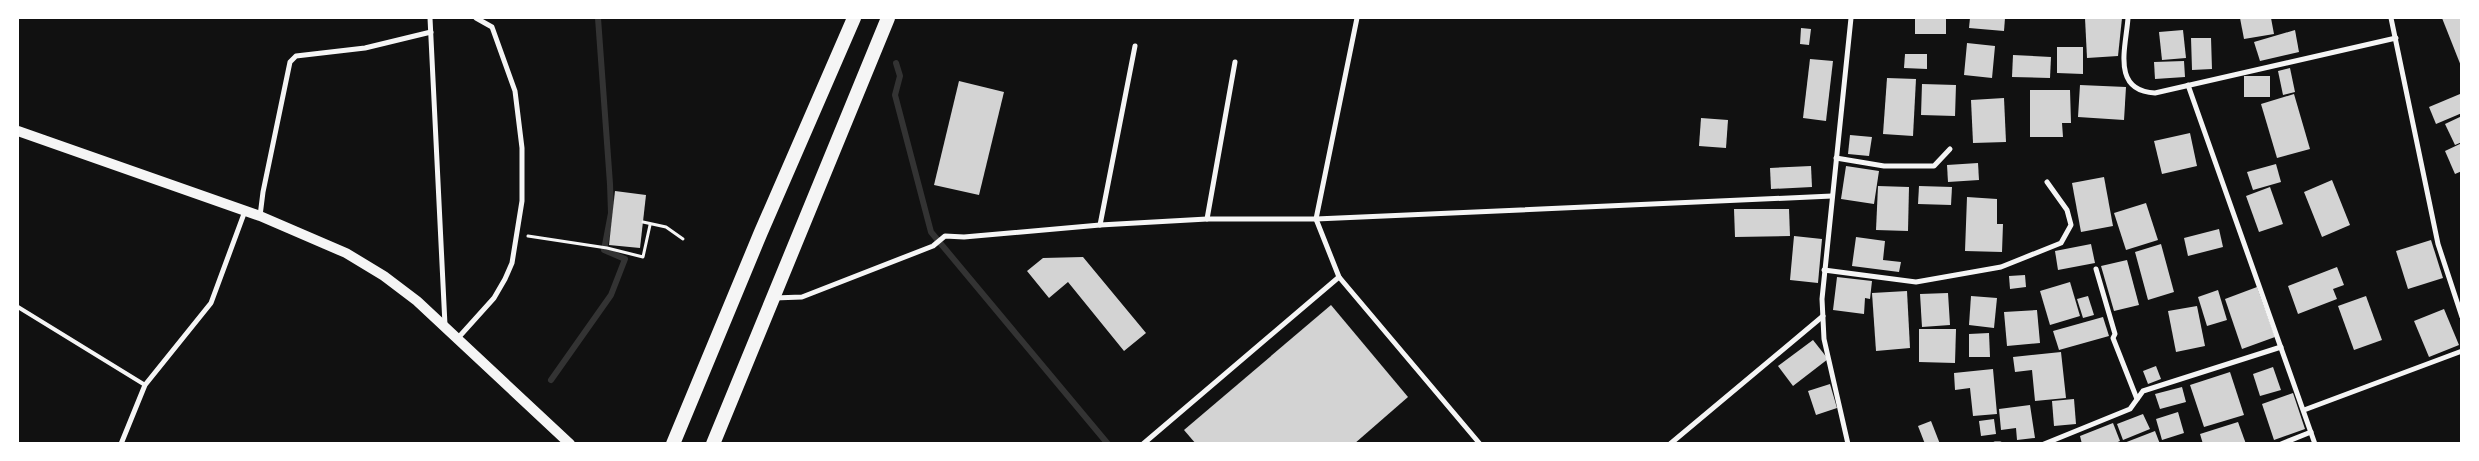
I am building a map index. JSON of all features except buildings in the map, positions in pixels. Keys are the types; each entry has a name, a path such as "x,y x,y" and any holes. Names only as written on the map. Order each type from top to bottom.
{"highway":[{"path":"673,444 757,241 854,18"},
{"path":"713,444 888,18"}],"main road":[{"path":"18,131 260,216 346,254 384,276 445,325 570,444"}],"street":[{"path":"430,18 445,325"},
{"path":"458,338 494,298 505,279 512,262 522,201 522,148 515,91 492,27 489,23 476,18"},
{"path":"1357,18 1316,219 1339,277 1480,444"},
{"path":"1848,444 1824,339 1822,316 1824,270 1851,18"},
{"path":"2128,18 2124,72 2126,80 2147,92 2188,85 2396,38"},
{"path":"2391,18 2438,244 2462,317"},
{"path":"260,216 263,192 290,62 296,56 365,48 431,32"},
{"path":"1100,225 1135,46"},
{"path":"1208,219 1235,62"},
{"path":"2188,85 2315,444"},
{"path":"1836,158 1884,166 1934,166 1950,149"},
{"path":"1824,270 1916,282 2001,267 2061,243 2071,224 2067,210 2046,182"},
{"path":"772,298 802,297 933,246 945,236 964,237 1100,225 1208,219 1316,219 1832,196"},
{"path":"121,444 145,385 211,304 245,211"},
{"path":"2096,269 2115,334 2113,338 2137,399"},
{"path":"1143,444 1339,277"},
{"path":"1670,444 1822,316"},
{"path":"2044,444 2130,409 2143,391 2281,347"},
{"path":"2304,410 2462,351"},
{"path":"2281,444 2311,432"},
{"path":"1995,444 2000,444"}],"lane":[{"path":"18,307 145,385"}],"path":[{"path":"643,222 666,227 683,239"},
{"path":"518,234 602,247 643,256 650,225"}],"waterway":[{"path":"551,380 611,295 625,259 604,250 611,213 598,18"},
{"path":"896,63 900,76 895,95 931,232 1108,444"}]}
